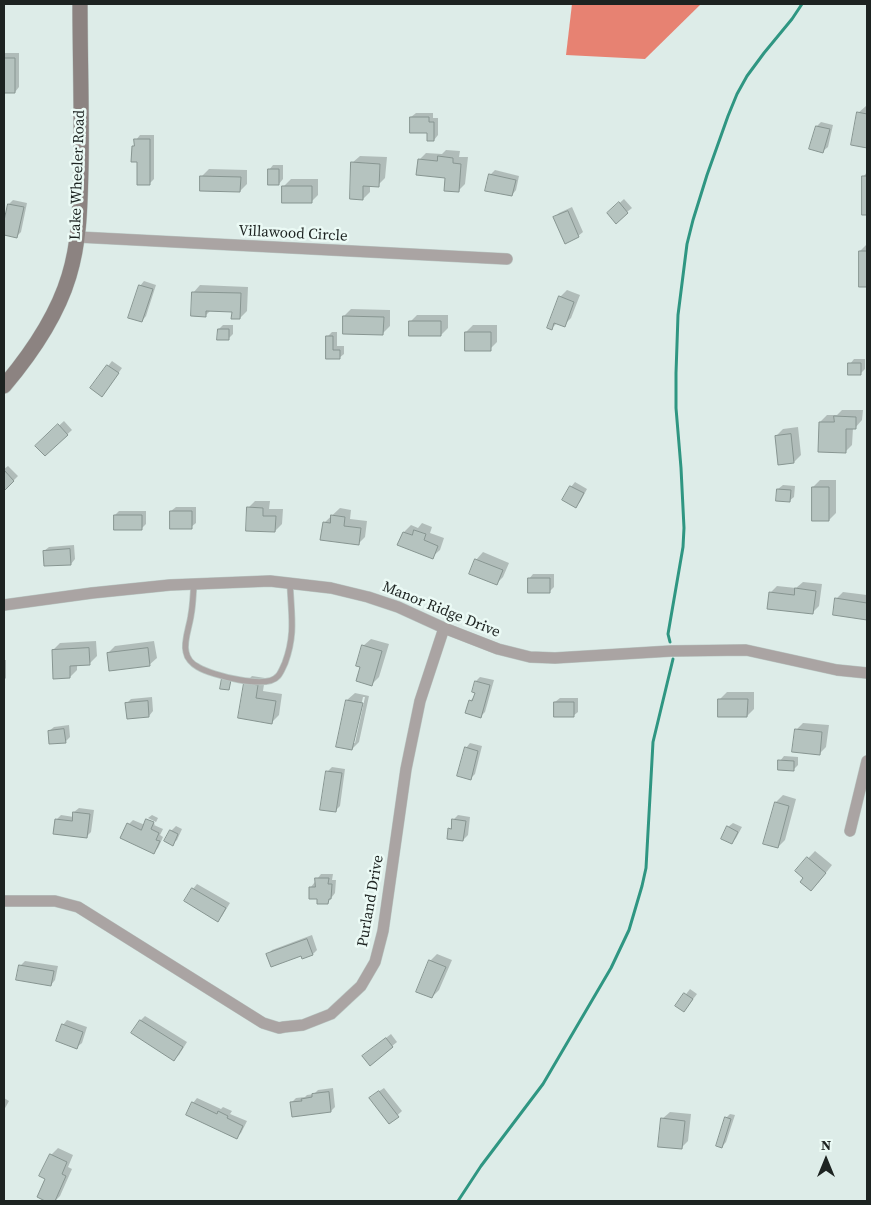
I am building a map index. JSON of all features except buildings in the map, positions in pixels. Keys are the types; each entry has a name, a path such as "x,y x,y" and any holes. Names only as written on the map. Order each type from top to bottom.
{"street":[{"name":"Lake Wheeler Road","path":"4,386 30,352 49,322 69,278 78,237 82,140 80,4"},
{"name":"Villawood Circle","path":"78,237 507,259"},
{"name":"Manor Ridge Drive","path":"4,605 170,585 270,581 331,588 368,597 398,607 444,628 498,649 530,657 555,658 672,650 746,650 837,670 867,673"},
{"name":"Purland Drive","path":"4,901 55,901 78,907 263,1023 279,1028 303,1025 331,1014 361,986 375,962 383,931 406,769 420,701 444,628"},
{"path":"850,831 867,761"}],"lane":[{"path":"194,584 192,613 185,646 189,659 196,666 218,674 264,682 277,678 281,673 292,639 293,619 290,583"}],"shaded area":[{"path":"572,4 701,4 645,59 566,55"}],"waterway":[{"path":"670,642 668,634 683,547 684,528 676,408 676,373 678,315 687,244 707,175 737,94 747,76 802,4"},
{"path":"458,1201 481,1166 543,1084 611,968 629,930 646,868 653,742 673,659"}]}
